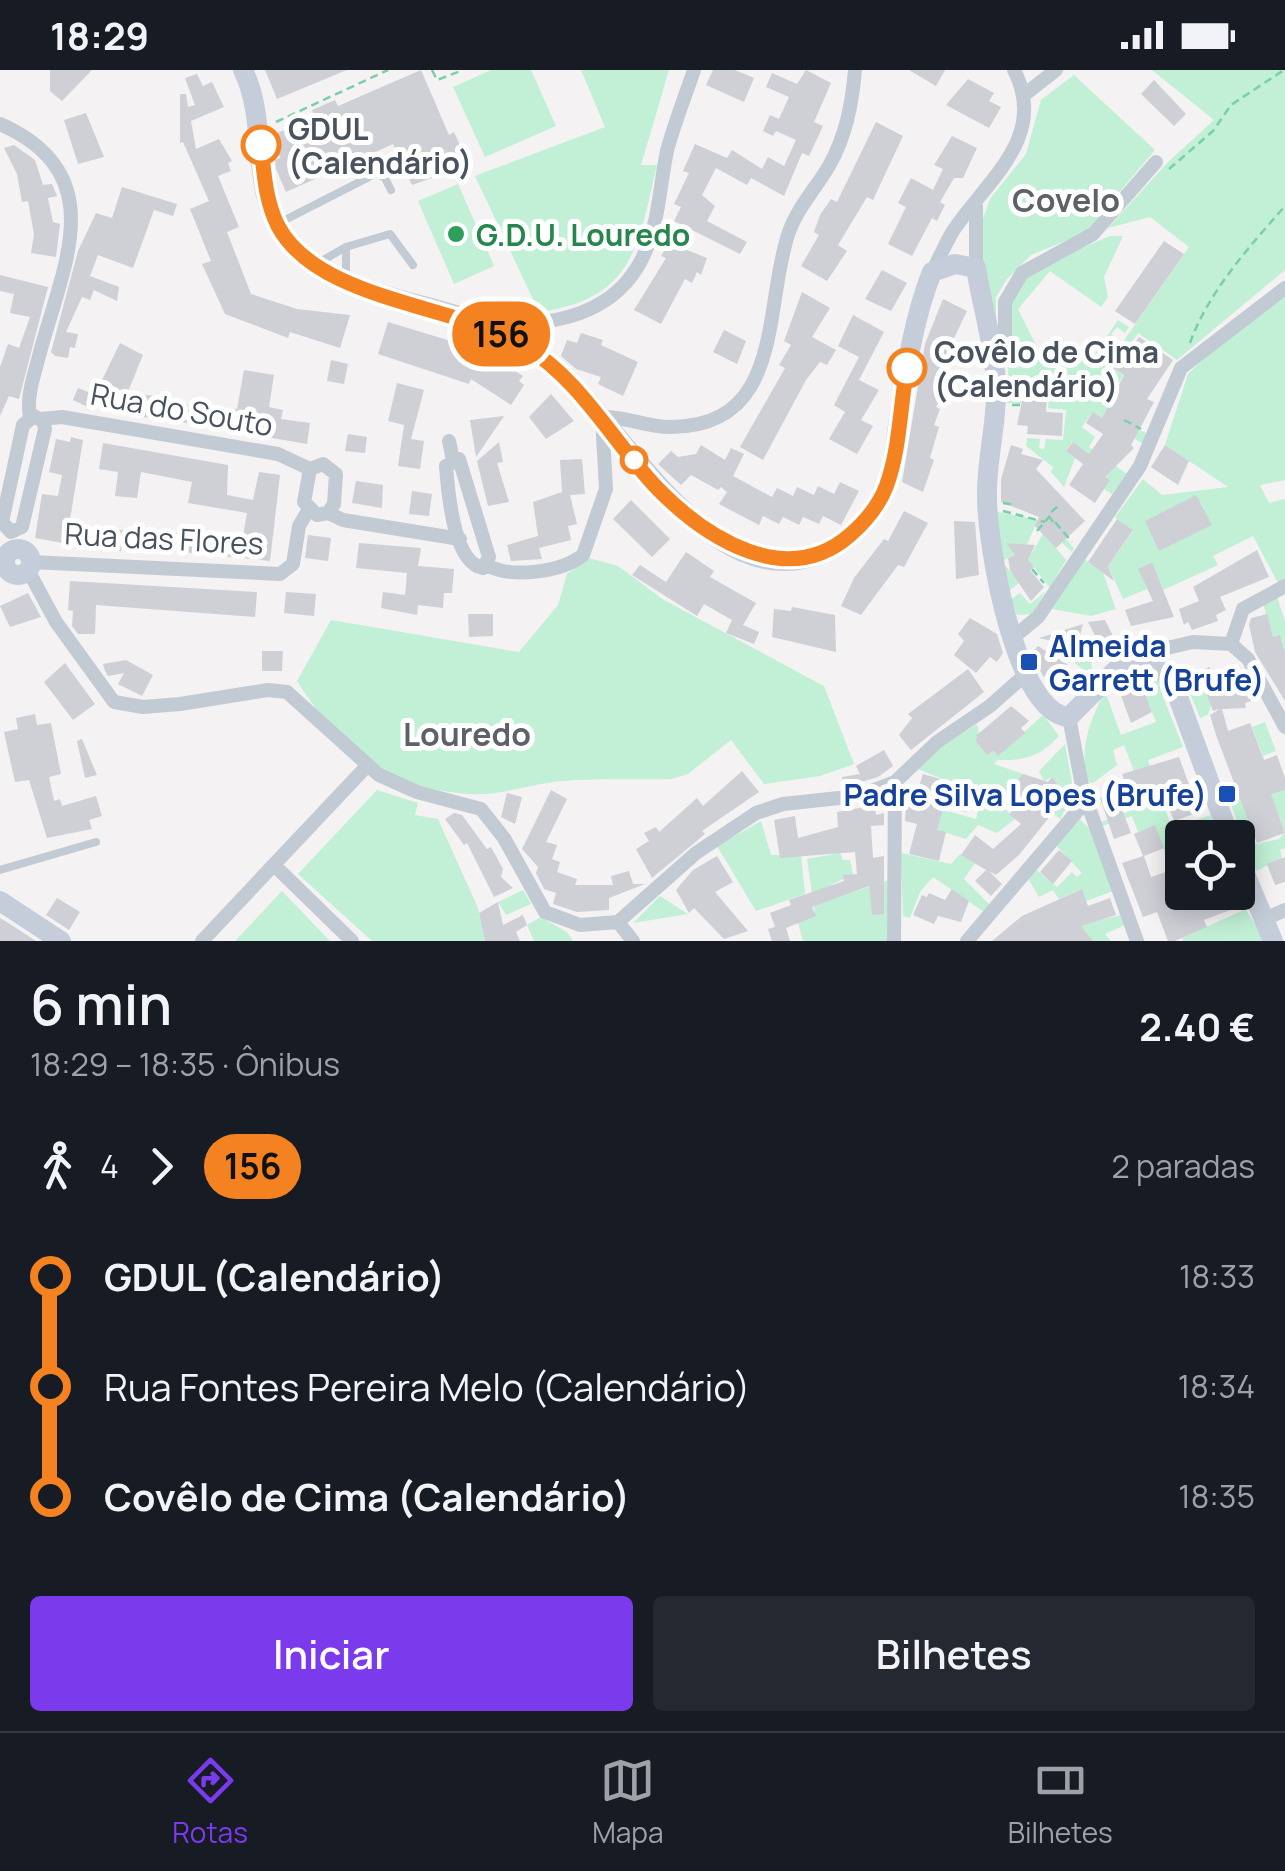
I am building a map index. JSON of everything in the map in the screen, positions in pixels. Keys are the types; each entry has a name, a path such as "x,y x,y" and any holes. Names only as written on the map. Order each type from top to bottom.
{"street":[{"path":"243,70 277,224 314,265 346,281 477,322 547,362 602,416 656,486 713,534 758,554 781,559 824,552 854,532 886,488 910,352 932,272 952,232 976,206 1017,147 1025,120 1024,95 1014,70"},
{"path":"477,322 560,321 593,309 626,284 646,251 668,147 694,70"},
{"path":"602,416 670,427 695,424 714,417 747,391 768,353 788,236 836,154 852,107 855,70"},
{"path":"1024,95 1056,70"},
{"path":"0,124 32,140 54,159 63,172 72,208 69,246 33,381 36,418 24,425 2,522 56,622 114,702 143,707 268,690 287,692 366,767 417,792 481,810 496,824 530,889 550,916 624,934 696,853 756,813 782,804 858,796 894,782 937,742 990,706 1024,675"},
{"path":"994,365 1005,347 1005,302 1022,273 1033,263 1094,234 1152,167"},
{"path":"976,206 976,268 994,365 987,509 994,568 1024,675 1052,712 1069,717"},
{"path":"932,272 955,264 976,268"},
{"path":"1015,636 1038,617 1140,466 1181,368 1285,288"},
{"path":"453,460 446,466 450,517 475,566 487,565 510,572 569,564 583,555 606,490 602,416"},
{"name":"Rua do Souto","path":"36,418 62,417 278,454 310,469 323,464 336,474 334,504 328,513"},
{"path":"449,441 453,460"},
{"path":"453,460 465,466 490,558 487,565"},
{"path":"310,469 304,502 308,511 461,540 482,536"},
{"name":"Rua das Flores","path":"14,549 280,574 293,564 299,526 308,511"},
{"path":"1231,644 1243,609 1285,586"},
{"path":"1069,717 1120,666 1154,651 1194,642 1231,644 1248,658 1285,726"},
{"path":"1154,651 1178,697 1223,820"},
{"path":"1069,717 1086,801 1137,941"},
{"path":"202,941 366,767"},
{"path":"894,782 895,940 903,941"},
{"path":"967,941 1086,801"},
{"path":"274,865 351,941"},
{"path":"0,901 61,941"},
{"path":"1255,901 1272,941"},
{"path":"1262,920 1285,910"}],"lane":[{"path":"277,224 377,174 386,178 391,190"},
{"path":"314,265 346,247 390,234 413,265"},
{"path":"346,247 346,281"},
{"path":"0,870 96,842"}],"path":[{"path":"259,130 388,70"},
{"path":"432,70 437,80 463,70"},
{"path":"1152,167 1166,170 1212,131 1231,105 1284,70"},
{"path":"1181,368 1196,325 1240,260 1285,206"},
{"path":"1007,404 1024,405"},
{"path":"1124,420 1150,432"},
{"path":"1038,531 1059,505"},
{"path":"993,509 1054,522 1075,546"},
{"path":"1032,569 1046,592"}],"green space":[{"path":"491,70 531,70 556,126 485,157 453,87"},
{"path":"581,70 669,70 641,165 657,165 636,244 613,281 595,295 539,312 475,176 605,127"},
{"path":"1152,70 1285,70 1285,270 1177,360 1138,333 1121,357 1107,363 1123,375 1104,414 1146,433 1143,444 1093,412 1082,427 1095,437 1089,447 1127,474 1112,494 1104,489 1110,480 1090,467 1095,458 1072,442 1066,451 1075,458 1064,487 1051,472 1053,467 1026,446 1027,438 1040,439 1039,448 1044,449 1046,439 1063,440 1066,410 1048,408 1049,383 1023,379 1021,404 1007,403 1010,303 1026,278 1049,262 1110,236 1123,236 1104,277 1108,297 1101,307 1050,271 1018,309 1040,353 1094,355 1118,320 1129,327 1125,333 1117,327 1111,334 1117,339 1113,346 1118,349 1189,247 1150,217 1108,228 1168,162 1214,120"},
{"path":"1074,75 1155,150 1085,233 1031,255 1007,279 996,297 996,335 983,261 982,221 990,199 1026,154 1041,100"},
{"name":"G.D.U. Louredo","path":"458,184 494,266 454,284 418,201"},
{"path":"1285,297 1285,480 1260,485 1269,503 1285,499 1285,580 1278,583 1253,536 1213,556 1218,565 1163,590 1151,562 1139,569 1147,589 1123,599 1108,566 1133,531 1115,517 1143,479 1162,495 1228,487 1165,445 1188,374 1221,342"},
{"path":"993,511 1038,520 1023,553 1016,544 1009,543 1015,555 1001,561 1020,582 1009,591 1000,565"},
{"path":"1050,521 1074,548 1072,552 1061,542 1056,548 1066,560 1050,588 1028,560"},
{"path":"589,558 618,566 664,600 824,686 854,764 820,776 764,784 731,740 688,774 672,779 563,781 482,794 441,791 415,784 369,762 331,727 297,681 331,620 519,652 558,605 567,574"},
{"path":"1084,559 1103,573 1116,609 1091,616 1052,609"},
{"path":"1045,592 1032,614 1017,615 1010,600 1020,593 1030,604"},
{"path":"1277,597 1285,621 1285,655 1263,666 1261,656 1284,649 1280,636 1273,637 1263,604"},
{"path":"1057,642 1091,650 1092,677 1056,647"},
{"path":"1136,670 1155,673 1167,691 1162,694 1183,747 1148,760 1155,779 1135,774 1124,745 1113,750 1117,765 1093,783 1087,781 1087,734 1105,691 1121,735 1156,722 1140,682 1127,686 1122,676"},
{"path":"1191,672 1199,676 1211,706 1208,715 1200,718 1186,683"},
{"path":"1043,715 1059,736 1052,743 1032,756 998,760 994,764 1023,774 1012,785 1027,797 1016,807 1005,798 998,802 1015,819 997,833 978,825 966,839 937,830 943,810 976,819 978,811 957,798 955,784 918,769 940,748 977,724 980,738 976,742 987,755 993,751 998,756"},
{"path":"1265,722 1276,751 1263,756 1252,727"},
{"path":"1065,744 1074,794 1060,819 1052,812 1067,794 1052,777 1044,781 1039,771"},
{"path":"1234,781 1272,793 1285,790 1285,832 1277,811 1251,820 1237,820 1224,785"},
{"path":"377,790 418,803 415,815 438,819 478,908 485,941 372,941 298,874"},
{"path":"1161,799 1169,820 1165,820 1165,852 1155,826 1138,832 1132,816 1102,826 1101,822"},
{"path":"1080,819 1091,830 1113,891 1086,901 1081,889 1059,899 1053,890 1039,897 1027,877 1034,868 1057,887 1072,872 1077,877 1082,873 1054,843"},
{"path":"761,821 771,855 801,855 805,894 756,911 717,846"},
{"path":"1285,832 1282,858 1256,871 1255,844 1279,839"},
{"path":"840,853 843,860 850,860 853,874 831,885 835,898 892,879 888,941 803,941 798,923 815,915 807,859"},
{"path":"901,853 951,864 960,854 975,863 964,879 990,905 984,912 933,877 920,892 910,918 903,916"},
{"path":"523,890 531,904 506,915 498,902"},
{"path":"282,891 330,941 235,941"},
{"path":"660,896 688,914 633,923"},
{"path":"1064,909 1082,924 1121,915 1125,925 1105,934 1111,941 1093,941"},
{"path":"1247,910 1265,941 1183,941 1182,938"},
{"path":"541,917 567,932 573,941 534,941 527,925"}],"building":[{"path":"50,70 92,70 62,101 50,91"},
{"path":"265,70 347,70 277,99"},
{"path":"421,70 449,135 454,132 469,165 412,185 393,144 286,192 276,169 275,160 280,158 273,135 315,117 312,110 335,100 338,106"},
{"path":"713,70 735,70 754,78 744,102 706,85"},
{"path":"806,70 831,83 814,122 823,126 809,156 802,153 784,196 751,178 747,185 716,168 702,195 715,206 707,221 747,242 740,254 674,221 681,207 674,204 689,173 683,171 695,144 727,158 732,150 762,169 768,157 784,166 796,140 776,131 773,136 763,131 770,115 779,119 789,97 766,87 772,73 797,84"},
{"path":"909,70 945,70 936,86"},
{"path":"197,74 203,86 212,82 224,107 191,121 196,149 219,139 232,161 228,163 231,171 218,176 239,227 227,232 251,294 297,309 350,315 340,348 290,332 288,338 225,314 202,264 211,261 190,209 209,201 183,142 180,143 180,94 186,94 188,107 195,105 185,78"},
{"path":"968,79 994,93 989,101 1001,107 989,128 946,105"},
{"path":"1154,80 1186,114 1174,126 1141,94"},
{"path":"86,113 104,157 78,164 64,120"},
{"path":"876,122 903,136 873,200 867,197 838,245 847,251 827,281 801,266 819,235 814,232 820,215 831,199 837,202"},
{"path":"952,136 977,148 963,178 954,178 940,202 945,205 937,221 932,218 912,256 888,244 906,207 898,203 911,178 933,190 943,169 934,165"},
{"path":"14,145 35,160 43,185 52,184 57,196 48,198 53,222 60,224 56,257 31,253 34,234 28,201 22,202 17,174 4,148"},
{"path":"122,187 177,204 173,216 154,210 133,268 98,255 90,276 119,287 117,301 94,290 90,300 82,297 66,332 78,334 75,348 70,347 68,358 55,356 51,352 78,251 96,213 112,218"},
{"path":"1164,241 1184,254 1135,324 1115,311"},
{"path":"669,243 707,258 701,275 697,272 692,283 685,279 661,324 634,310 666,258 661,256"},
{"path":"882,270 907,283 891,311 865,299"},
{"path":"0,275 48,287 19,399 9,396 0,416 0,367 8,344 19,348 30,317 10,313 14,294 0,291"},
{"path":"802,292 830,308 812,337 836,350 827,365 820,362 806,380 763,460 740,447 785,368 779,365 791,345 784,341"},
{"path":"943,299 967,311 945,357 946,375 938,391 943,393 934,425 939,427 930,458 934,460 923,492 902,482 925,344"},
{"path":"853,315 884,332 859,380 879,390 861,420 873,426 857,454 829,439 845,412 834,405 859,357 838,346"},
{"path":"388,322 477,349 474,363 500,369 504,364 523,376 519,381 524,385 511,405 471,379 469,384 378,354"},
{"path":"724,330 746,341 737,364 713,352"},
{"path":"581,333 603,340 601,345 638,362 623,396 598,384 601,377 576,369 561,356 567,340 577,343"},
{"path":"1139,337 1173,360 1147,399 1154,402 1131,445 1134,448 1105,477 1110,480 1095,503 1069,485 1083,464 1066,451 1073,442 1089,454 1103,434 1086,423 1093,412 1102,418 1124,375 1106,363 1114,352 1123,359"},
{"path":"120,343 143,355 127,394 102,380"},
{"path":"331,360 348,364 344,384 327,381"},
{"path":"244,370 274,375 269,407 283,410 281,419 310,423 307,444 181,422 183,404 237,409"},
{"path":"397,383 424,390 411,439 424,441 420,469 398,466 404,425 388,421"},
{"path":"78,388 93,394 90,408 73,400"},
{"path":"1024,391 1047,392 1046,412 1063,413 1062,436 1027,434 1028,426 1017,425"},
{"path":"136,393 154,396 150,418 132,415"},
{"path":"551,394 574,421 546,439 529,417"},
{"path":"504,416 476,457 470,420"},
{"path":"348,434 367,437 365,453 345,451"},
{"path":"71,437 83,440 68,532 63,543 35,538 42,494 58,496 62,475 49,472 56,439 70,442"},
{"path":"499,442 503,462 497,463 509,502 488,506 477,461"},
{"path":"103,443 228,465 227,495 253,500 259,472 280,475 270,561 154,549 156,532 243,536 247,513 188,503 192,482 141,472 137,498 115,496 118,472 99,469"},
{"path":"701,445 725,460 731,448 744,454 733,476 772,497 777,488 793,496 797,487 814,495 818,486 834,494 840,482 859,491 841,525 823,516 819,524 803,517 799,525 783,517 779,524 763,516 759,525 719,504 727,492 721,487 718,490 691,475 681,485 658,464 671,451 678,457 696,454"},
{"path":"1011,445 1023,449 1021,454 1043,460 1036,469 1085,521 1056,548 1035,526 1039,517 1001,502 1001,479"},
{"path":"1165,445 1189,461 1178,485 1151,467"},
{"path":"582,459 585,494 570,495 577,524 568,526 571,540 539,548 542,559 511,561 507,545 538,536 533,502 562,492 560,460"},
{"path":"356,481 383,485 382,508 352,503"},
{"path":"412,491 432,494 429,516 409,514"},
{"path":"1196,495 1212,525 1159,551 1145,521"},
{"path":"631,500 670,539 652,557 613,519"},
{"path":"904,511 928,523 904,567 898,565 861,615 841,606 854,578 884,539 888,541"},
{"path":"1117,519 1133,530 1108,566 1114,581 1088,562"},
{"path":"954,521 975,522 979,575 956,579"},
{"path":"97,527 129,531 127,544 122,544 121,551 95,548"},
{"path":"308,535 331,538 328,561 305,558"},
{"path":"359,543 421,548 418,566 454,569 452,593 444,593 443,608 418,605 417,615 381,608 383,592 405,595 407,573 356,568"},
{"path":"1006,543 1035,545 1028,560 1034,567 1030,570 1044,587 1031,601 1010,570 1008,558 1015,555"},
{"path":"1257,550 1269,577 1220,597 1226,610 1216,615 1218,621 1192,630 1188,622 1184,625 1179,609 1199,601 1193,587"},
{"path":"686,552 714,571 710,577 756,603 743,625 759,632 754,644 726,633 732,620 704,604 697,616 632,575 640,565 666,582"},
{"path":"1152,562 1174,617 1131,626 1125,610 1153,601 1138,569"},
{"path":"70,581 257,592 255,617 96,605 95,634 78,634 72,626 73,611 68,610"},
{"path":"286,592 316,594 314,616 284,613"},
{"path":"28,593 41,617 10,627 0,606"},
{"path":"792,607 835,615 836,652 772,637 774,609 791,611"},
{"path":"468,614 493,614 493,636 469,637"},
{"path":"1267,614 1273,637 1280,635 1285,653 1285,701 1255,652 1249,625 1251,618"},
{"path":"970,618 997,634 1003,653 997,662 990,657 976,673 954,655 964,641 958,634"},
{"path":"1105,620 1114,638 1100,645 1088,622"},
{"path":"1083,624 1077,647 1039,638"},
{"path":"1038,646 1068,665 1052,683 1043,676 1032,653"},
{"path":"262,651 283,651 282,671 262,671"},
{"path":"126,660 153,675 142,696 118,684 124,673 108,676 105,671 103,664"},
{"path":"65,663 95,704 73,720 44,682"},
{"path":"1230,666 1235,684 1240,689 1247,688 1251,701 1245,703 1246,708 1222,709 1228,731 1250,723 1264,760 1277,755 1285,778 1285,790 1271,794 1285,833 1257,843 1255,820 1248,820 1210,715 1220,709 1213,711 1198,673 1209,667 1214,672"},
{"path":"968,669 984,692 911,750 899,735 912,718 908,714"},
{"path":"1143,689 1152,712 1131,723 1120,693"},
{"path":"1011,706 1029,721 1021,728 1025,733 998,756 993,751 987,755 976,742 977,735"},
{"path":"35,714 37,725 51,723 61,774 49,777 54,801 60,799 62,806 96,796 102,816 89,820 92,829 47,838 29,780 15,782 4,732 18,729 16,718"},
{"path":"82,739 97,775 85,778 77,741"},
{"path":"884,750 893,766 878,777 844,787 842,777 860,774 856,766"},
{"path":"1179,757 1199,812 1174,820 1165,798 1146,804 1144,799 1121,807 1131,833 1114,839 1100,798 1127,788 1122,774"},
{"path":"742,771 759,792 702,831 705,834 652,878 636,849 649,841 644,833 656,827 659,832 697,798 703,806"},
{"path":"923,774 944,780 940,793 969,801 966,812 944,806 937,830 946,832 939,861 909,854 917,824 905,821 906,801 914,803"},
{"path":"1023,774 1048,782 1052,777 1067,795 1019,855 996,875 989,871 1002,884 991,896 975,881 986,870 961,855 975,835 993,849 1021,824 1009,814 1023,800 1012,785"},
{"path":"551,790 567,799 546,842 557,845 552,859 560,862 557,872 577,879 575,885 613,885 611,876 629,871 633,884 645,884 609,898 609,910 577,912 553,904 556,893 544,889 536,873 538,867 522,849"},
{"path":"507,793 522,797 515,824 501,817"},
{"path":"875,805 876,815 884,813 884,825 871,826 873,858 884,856 884,914 872,915 869,886 812,907 816,916 786,928 790,941 772,941 768,929 775,927 770,913 791,905 789,900 844,881 843,875 857,874 855,852 780,858 774,820 795,816 798,838 838,827 837,812"},
{"path":"454,813 462,815 487,849 491,847 503,869 501,877 513,888 494,897 467,843 464,845 445,819"},
{"path":"1155,825 1164,848 1144,856 1151,877 1165,872 1165,910 1230,910 1204,920 1207,927 1168,941 1157,912 1143,917 1122,863 1143,856 1134,834"},
{"path":"1059,850 1072,861 1053,884 1040,872"},
{"path":"717,856 733,882 715,892 748,931 724,939 694,908 689,913 676,890 693,870"},
{"path":"1285,857 1285,882 1275,885 1267,864"},
{"path":"952,889 969,901 961,922 938,916 934,924 913,915 922,895 927,897 929,893 945,900"},
{"path":"1082,889 1088,906 1110,898 1116,915 1081,926 1093,941 992,941 1022,916"},
{"path":"57,898 80,912 69,930 46,915"},
{"path":"498,902 503,925 523,915 527,925 516,932 520,941 485,941 479,913"},
{"path":"0,918 10,924 36,941 0,941"}],"bus line":[{"name":"156","path":"261,145 264,177 277,224 314,265 382,294 477,322 532,351 577,389 602,416 642,472 674,504 713,534 758,554 781,559 824,552 866,519 886,488 891,470 907,368"}],"place":[{"name":"GDUL (Calendário)","path":"261,145"},
{"name":"G.D.U. Louredo","path":"456,234"},
{"name":"Covêlo de Cima (Calendário)","path":"907,368"},
{"name":"Almeida Garrett (Brufe)","path":"1029,662"},
{"name":"Padre Silva Lopes (Brufe)","path":"1227,794"}],"district":[{"name":"Covelo","path":"1066,200"},
{"name":"Louredo","path":"467,734"}]}
